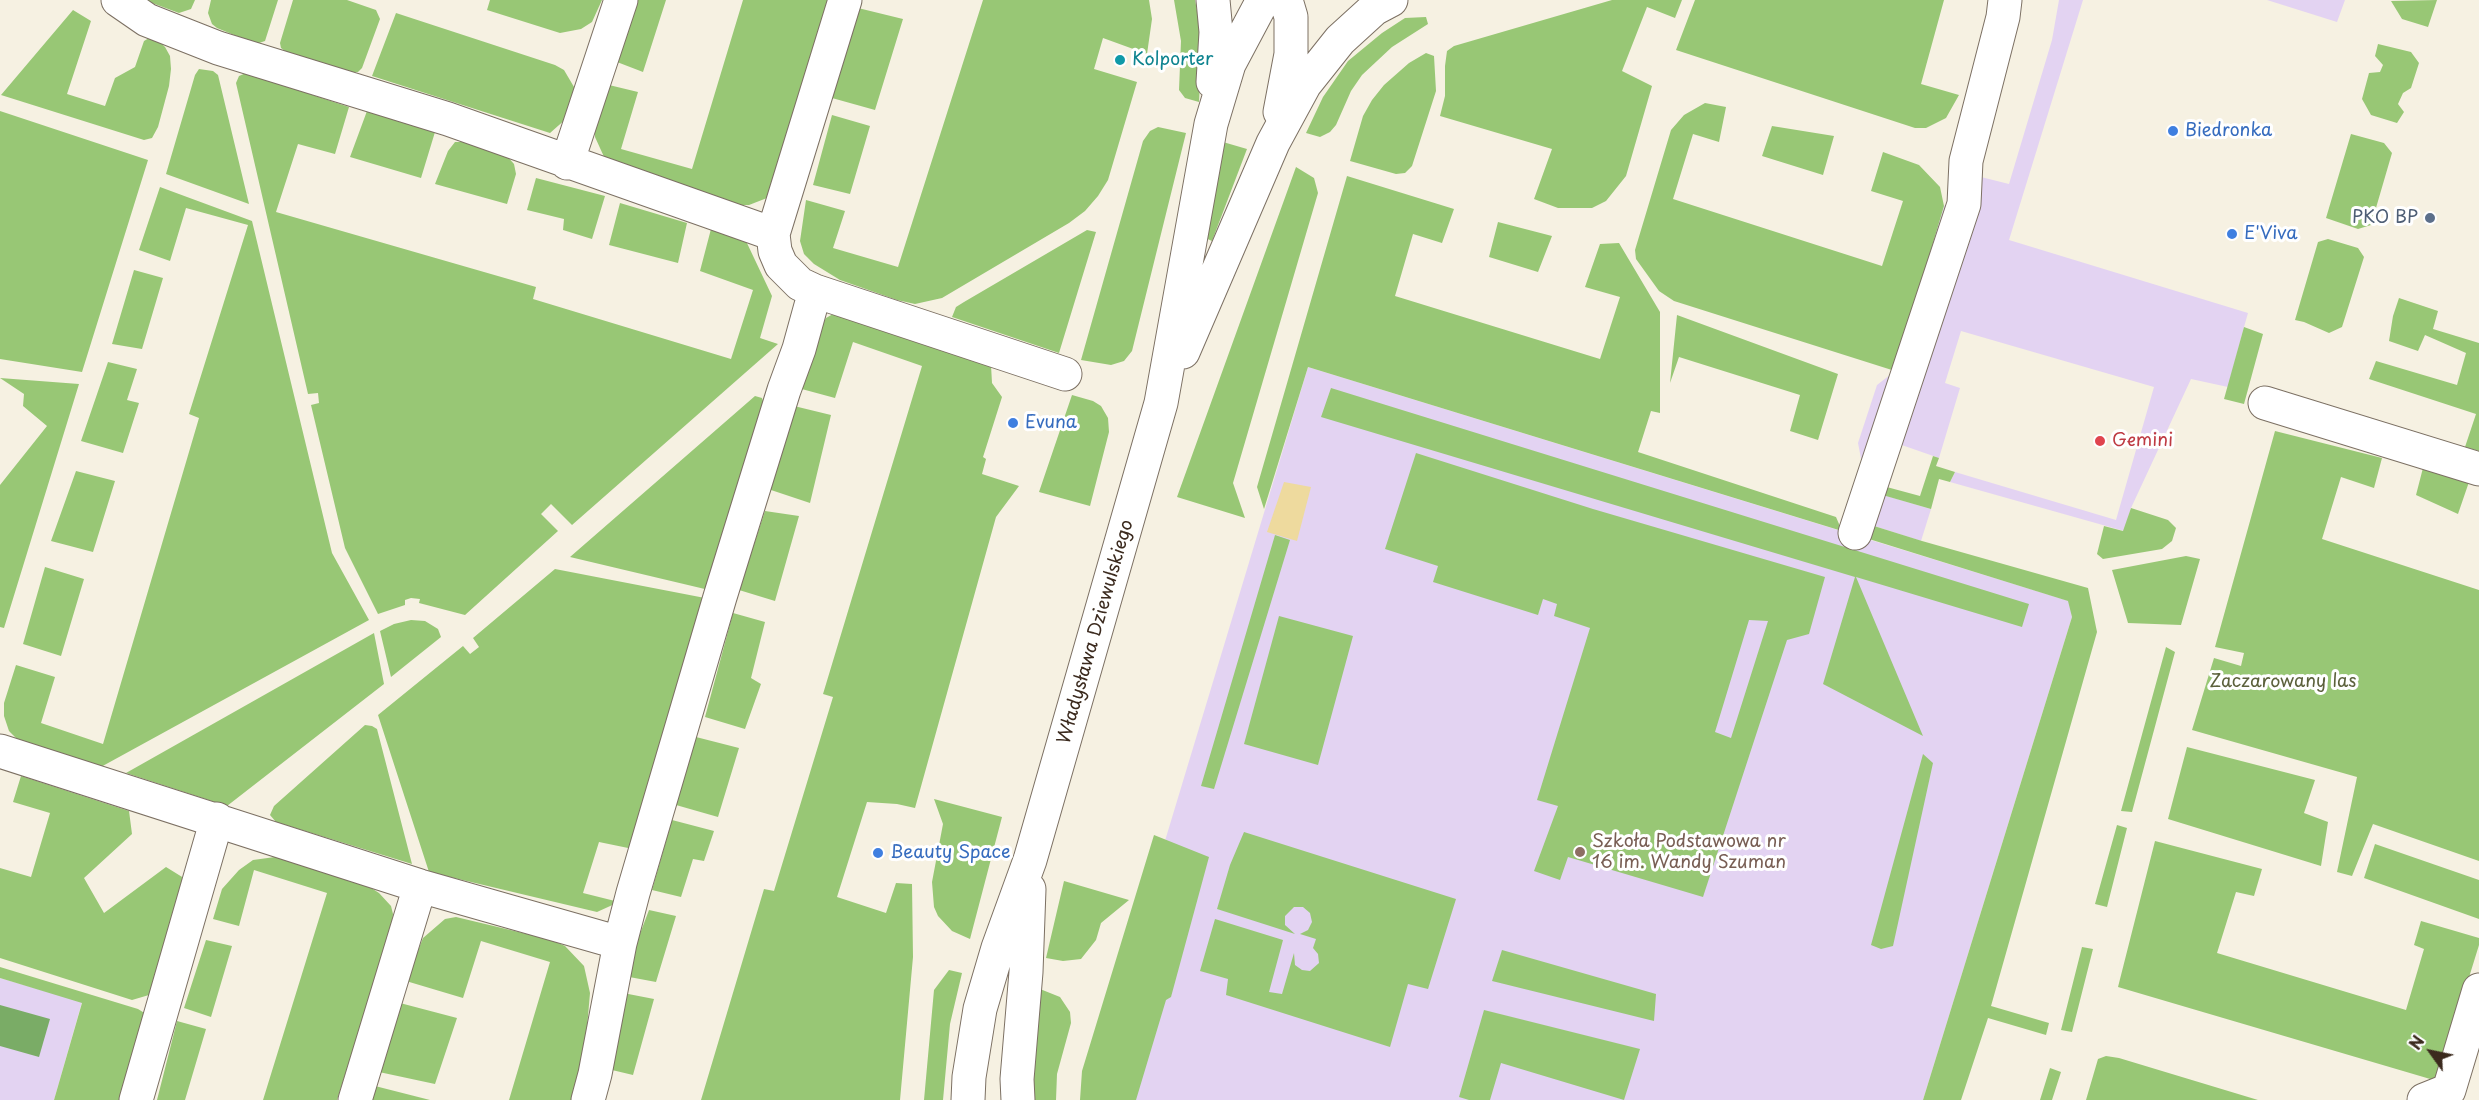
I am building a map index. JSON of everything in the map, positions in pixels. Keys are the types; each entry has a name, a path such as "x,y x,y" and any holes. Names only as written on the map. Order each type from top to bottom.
{"street":[{"path":"118,0 147,21 218,48 447,119 773,234"},
{"path":"567,163 621,0"},
{"path":"845,0 773,234 775,251 781,265 800,284 815,291 1065,374"},
{"path":"1211,124 1216,32 1213,0"},
{"name":"Władysława Dziewulskiego","path":"968,1100 969,1077 980,1009 998,948 1030,860 1161,403 1211,124 1229,64 1263,0"},
{"path":"1273,143 1291,54 1291,17 1286,0"},
{"name":"Władysława Dziewulskiego","path":"1161,403 1273,143 1305,84 1340,40 1374,9 1391,0"},
{"path":"1855,534 1964,204 1966,161 2003,17 2005,0"},
{"path":"588,1100 596,1074 620,944 720,597 784,390 799,350 815,291"},
{"path":"2265,404 2479,469"},
{"path":"0,750 420,886 620,944"},
{"path":"136,1100 217,819"},
{"name":"Władysława Dziewulskiego","path":"1018,1100 1017,1079 1026,972 1030,860"},
{"path":"355,1100 420,886"},
{"path":"2436,1095 2479,990"}],"shaded area":[{"path":"2059,0 2083,0 2009,240 2248,313 2228,387 2191,379 2131,508 2124,531 1950,482 1955,472 2116,520 2154,387 1961,331 1945,383 1960,388 1939,458 1896,443 1880,494 1931,509 1921,541 1874,526 1858,443 1877,385 1895,371 1944,206 1981,177 2009,184 2052,40"},
{"path":"2267,0 2345,0 2337,22"},
{"name":"Szkoła Podstawowa nr 16 im. Wandy Szuman","path":"1308,367 2069,601 2072,617 1923,1100 1092,1100 1091,1086"},
{"path":"0,978 82,1002 54,1100 0,1100"}],"green space":[{"path":"144,0 195,0 191,9 179,13"},
{"path":"211,0 278,0 265,41 256,44 217,28 212,24 208,13"},
{"path":"293,0 347,0 376,10 380,19 362,68 358,72 351,72 286,52 281,48 280,43"},
{"path":"490,0 602,0 592,22 581,29 560,33 487,10"},
{"path":"636,0 666,0 643,72 617,62"},
{"path":"743,0 832,0 767,198 749,205 739,205 605,159 595,137 595,128 609,85 638,92 621,149 692,169"},
{"path":"983,0 1149,0 1152,19 1147,54 1103,38 1094,69 1137,82 1108,180 1085,211 1069,223 942,298 915,304 840,280 814,264 804,254 800,241 806,200 845,211 833,248 898,267"},
{"path":"1174,0 1195,0 1202,40 1199,102 1185,98 1179,90 1181,41"},
{"path":"1612,0 1682,0 1675,18 1647,7 1622,71 1652,86 1626,176 1606,201 1592,208 1558,208 1534,199 1552,149 1440,116 1445,96 1447,51 1454,46"},
{"path":"1695,0 1944,0 1921,84 1959,95 1946,118 1926,128 1915,128 1676,50"},
{"path":"2437,0 2428,27 2402,19 2391,1"},
{"path":"858,8 903,19 875,110 832,98"},
{"path":"73,10 91,21 67,94 105,106 115,78 135,67 144,41 149,38 160,42 165,47 170,56 169,86 158,127 152,138 144,140 1,95"},
{"path":"396,13 555,65 564,70 574,87 574,97 567,118 550,133 372,76"},
{"path":"1426,17 1428,24 1392,47 1362,75 1351,91 1336,125 1330,132 1320,137 1306,133 1323,97 1348,61 1382,33 1405,18"},
{"path":"2378,44 2411,52 2419,63 2411,88 2403,93 2398,104 2404,112 2397,123 2371,115 2362,99 2369,73 2380,72 2383,65 2375,56"},
{"path":"1426,53 1434,56 1436,91 1412,166 1405,173 1396,174 1350,161 1363,116 1372,100 1384,85 1409,63"},
{"path":"199,69 213,71 218,75 249,204 166,174 195,75"},
{"path":"246,73 349,107 335,154 298,144 276,212 536,287 533,299 731,359 753,290 700,271 711,229 746,241 772,296 760,338 778,344 572,525 551,504 541,514 558,531 465,615 419,603 420,599 411,598 405,600 405,605 378,614 345,548 311,405 319,403 318,393 308,394 236,83 239,76"},
{"path":"1705,103 1726,107 1719,142 1693,134 1673,199 1882,266 1903,201 1871,191 1883,152 1919,165 1940,187 1944,206 1895,371 1674,301 1659,291 1636,259 1635,250 1671,130 1684,115"},
{"path":"0,111 148,160 82,372 0,359"},
{"path":"367,111 435,132 421,178 350,157"},
{"path":"832,115 870,126 850,194 813,185"},
{"path":"1772,126 1834,136 1823,175 1762,156"},
{"path":"1158,127 1186,133 1132,351 1124,361 1111,365 1081,360 1143,141 1150,131"},
{"path":"2351,134 2384,143 2392,153 2371,225 2358,229 2326,218"},
{"path":"455,142 465,142 506,155 514,164 516,174 507,204 435,184 448,151"},
{"path":"1223,142 1247,149 1212,241 1201,236"},
{"path":"1296,167 1314,178 1318,193 1233,483 1245,518 1177,497"},
{"path":"1347,176 1454,209 1442,243 1413,234 1395,296 1600,359 1620,297 1585,287 1600,244 1619,243 1660,312 1660,413 1651,411 1638,452 1836,517 1842,531 1308,367 1264,509 1257,487"},
{"path":"536,178 605,196 592,239 563,230 564,219 527,210"},
{"path":"160,187 252,221 332,553 369,620 99,768 19,741 9,731 4,716 4,703 16,665 55,677 41,723 103,744 199,418 189,414 248,225 186,208 170,261 139,250"},
{"path":"620,203 687,223 678,263 609,245"},
{"path":"1498,222 1552,236 1538,272 1489,257"},
{"path":"1087,230 1096,232 1059,353 952,317 956,307"},
{"path":"2328,239 2358,248 2364,257 2342,327 2329,333 2295,320 2318,242"},
{"path":"134,270 163,278 142,349 112,344"},
{"path":"2399,298 2438,311 2433,329 2479,343 2479,451 2465,447 2476,414 2369,379 2376,361 2457,385 2466,353 2425,335 2418,351 2389,341"},
{"path":"833,314 991,365 992,383 1002,397 983,457 986,459 982,474 1019,486 996,517 915,808 867,802 837,897 886,913 896,883 912,884 913,957 900,1100 701,1100 764,889 774,891 833,697 823,694 922,366 853,342 835,398 798,388 820,329 826,318"},
{"path":"1677,315 1838,374 1818,440 1790,431 1800,395 1679,357 1670,383"},
{"path":"2244,327 2263,334 2244,404 2224,399"},
{"path":"108,362 137,369 127,400 139,403 123,453 81,441"},
{"path":"0,378 79,384 4,628 0,627 0,485 47,426 23,406 24,394"},
{"path":"1331,388 2029,604 2022,627 1856,577 1923,736 1823,684 1855,577 1321,417"},
{"path":"1072,395 1093,401 1101,406 1108,418 1109,432 1090,506 1039,492"},
{"path":"755,396 762,398 764,404 709,590 570,557"},
{"path":"794,406 831,415 810,503 768,489"},
{"name":"Zaczarowany las","path":"2275,431 2382,458 2374,488 2341,477 2322,539 2479,590 2479,861 2373,824 2352,876 2337,872 2357,777 2192,730 2214,658 2241,666 2244,653 2215,647"},
{"path":"1416,453 1593,509 1825,577 1809,634 1787,640 1703,897 1568,857 1560,880 1534,871 1558,806 1537,800 1590,628 1554,616 1557,604 1543,599 1538,615 1433,582 1438,566 1385,549","holes":["1749,620 1768,621 1731,738 1715,732"]},
{"path":"1933,456 1939,458 1936,466 1955,472 1950,482 1939,479 1931,509 1879,494 1883,486 1920,496"},
{"path":"2424,464 2470,479 2458,514 2416,495"},
{"path":"76,471 115,481 93,552 51,541"},
{"path":"2131,508 2168,520 2176,528 2172,541 2162,549 2103,559 2097,554 2104,526 2123,531"},
{"path":"765,511 799,516 775,601 739,590"},
{"path":"1874,526 2088,588 2097,632 1991,1006 2049,1023 2046,1035 1988,1018 1961,1100 1923,1100 2072,617 2068,601 1869,539"},
{"path":"1275,535 1290,540 1214,789 1201,786"},
{"path":"2186,556 2200,559 2181,625 2128,623 2112,570"},
{"path":"45,567 84,579 61,656 23,644"},
{"path":"555,569 705,598 633,849 599,842 583,893 619,902 597,912 429,872 378,715 463,646 470,654 479,647 473,638"},
{"path":"733,613 765,622 751,678 761,684 745,729 705,717"},
{"path":"1279,616 1353,636 1318,765 1244,744"},
{"path":"411,620 425,621 438,629 441,637 391,677 380,631 394,624"},
{"path":"374,633 384,684 227,806 126,773"},
{"path":"2166,647 2175,652 2132,812 2121,811"},
{"path":"365,725 377,729 412,864 276,822 270,815 274,806"},
{"path":"696,737 739,748 718,817 676,805"},
{"path":"2187,747 2315,780 2304,813 2328,822 2321,866 2168,819"},
{"path":"1923,754 1933,763 1893,946 1881,949 1871,945"},
{"path":"21,776 129,811 132,834 84,878 104,913 166,867 187,880 159,978 149,995 132,1000 0,958 0,868 31,877 50,813 13,802"},
{"path":"934,799 1002,817 970,939 952,931 938,916 934,907 932,882 943,824"},
{"path":"672,820 714,831 704,861 693,859 681,897 652,890"},
{"path":"2117,825 2127,828 2107,907 2095,904"},
{"path":"1244,832 1456,899 1428,989 1408,984 1390,1047 1226,995 1228,979 1200,971 1215,919 1283,940 1269,992 1282,994 1294,953 1295,965 1302,970 1310,971 1319,963 1318,954 1313,948 1316,939 1300,934 1308,930 1312,922 1310,913 1303,907 1294,907 1285,916 1285,925 1295,934 1217,909 1230,865"},
{"path":"1154,835 1209,857 1171,997 1166,1000 1136,1100 1080,1100 1082,1071"},
{"path":"2155,841 2262,869 2254,896 2236,892 2217,953 2406,1010 2424,949 2414,945 2421,921 2479,938 2479,945 2437,1081 2118,987"},
{"path":"2375,844 2479,880 2479,919 2364,878"},
{"path":"275,857 362,882 379,893 391,906 392,926 337,1100 263,1100 327,893 254,870 239,926 213,919 222,889 239,870 253,860"},
{"path":"1064,881 1129,900 1101,923 1096,940 1081,959 1063,961 1046,958"},
{"path":"649,910 676,916 656,982 624,976"},
{"path":"456,917 552,940 565,946 584,966 590,993 584,1062 573,1100 509,1100 550,962 481,941 463,998 406,981 423,938 445,919"},
{"path":"206,940 232,946 211,1017 184,1008"},
{"path":"2082,947 2093,949 2072,1032 2061,1030"},
{"path":"1502,950 1656,994 1654,1021 1492,981"},
{"path":"0,967 138,1009 146,1014 123,1100 54,1100 82,1003 0,978"},
{"path":"949,970 962,973 950,1024 943,1100 924,1100 934,990"},
{"path":"1040,989 1060,997 1070,1012 1071,1023 1057,1074 1056,1100 1034,1100 1032,1084"},
{"path":"618,992 654,999 633,1075 612,1070"},
{"path":"400,1003 457,1018 435,1084 379,1072"},
{"path":"0,1005 50,1019 39,1057 0,1046"},
{"path":"1484,1010 1640,1049 1624,1100 1501,1063 1490,1100 1469,1100 1459,1097"},
{"path":"177,1021 206,1029 185,1100 157,1100"},
{"path":"2106,1056 2258,1100 2086,1100 2098,1059"},
{"path":"2050,1068 2061,1072 2052,1100 2040,1100"},
{"path":"375,1086 430,1100 371,1100"}],"sand":[{"path":"1284,482 1311,487 1297,541 1267,532"}],"place":[{"name":"Kolporter","path":"1120,60"},
{"name":"Biedronka","path":"2173,131"},
{"name":"PKO BP","path":"2430,218"},
{"name":"E'Viva","path":"2232,234"},
{"name":"Evuna","path":"1013,423"},
{"name":"Gemini","path":"2100,441"},
{"name":"Szkoła Podstawowa nr 16 im. Wandy Szuman","path":"1580,852"},
{"name":"Beauty Space","path":"878,853"}]}
